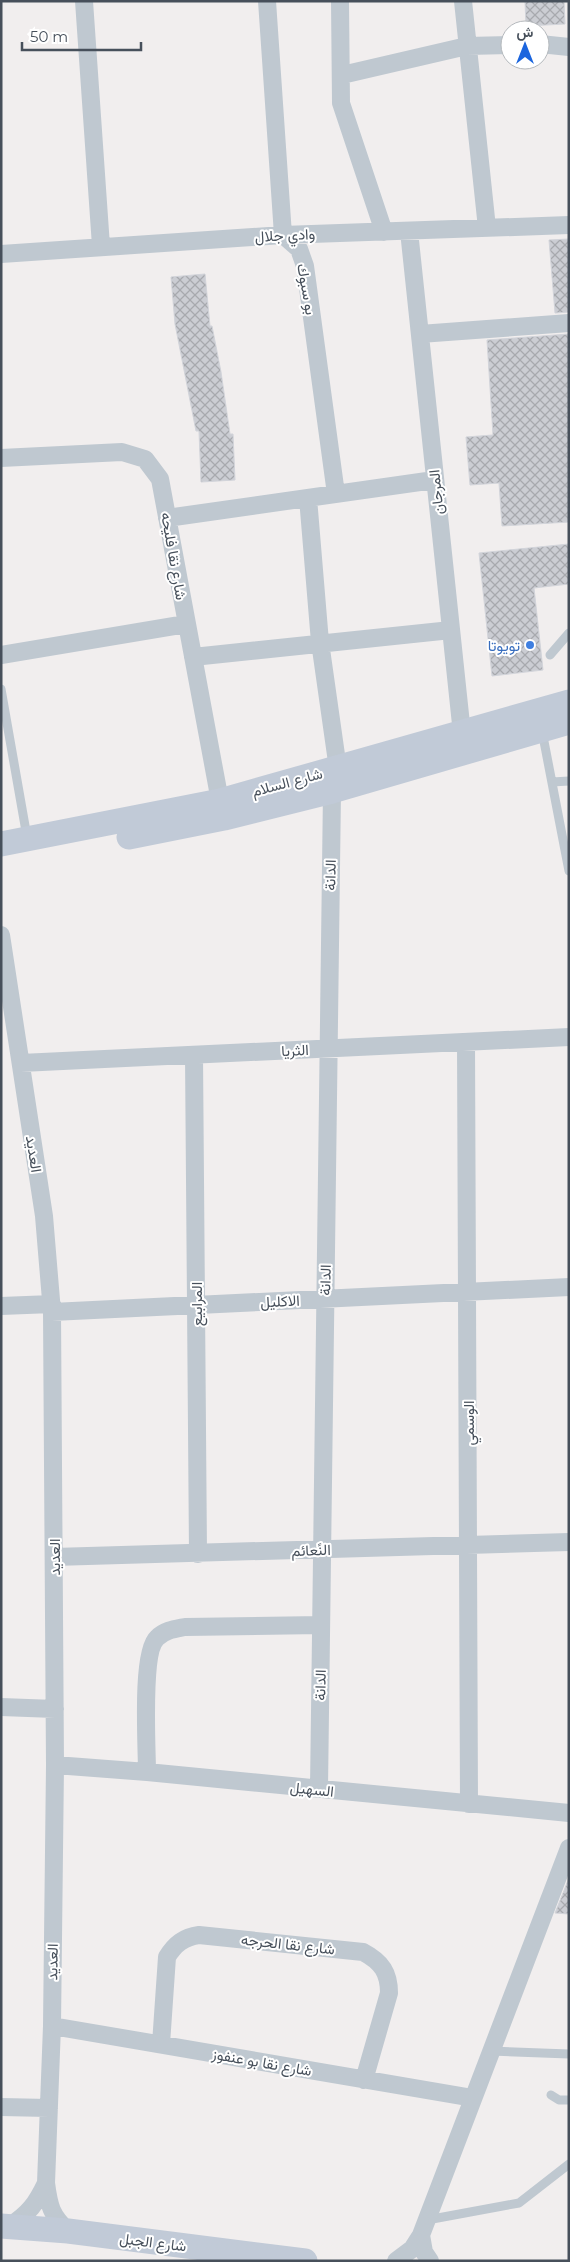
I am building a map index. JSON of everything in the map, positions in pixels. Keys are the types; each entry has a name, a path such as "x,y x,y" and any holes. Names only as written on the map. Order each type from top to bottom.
{"street":[{"path":"84,1 101,246"},
{"path":"267,1 283,235"},
{"path":"340,1 341,103 384,232"},
{"path":"463,1 487,228"},
{"path":"342,75 467,46 500,45"},
{"path":"550,45 569,48"},
{"name":"وادي جلال","path":"1,254 283,235 569,225"},
{"name":"المرجان","path":"409,231 463,743"},
{"name":"بو سبوك","path":"283,235 299,249 305,266 336,494"},
{"path":"420,334 569,323"},
{"name":"شارع نقا فليحه","path":"1,458 122,452 145,458 160,479 220,801"},
{"path":"167,518 434,480"},
{"name":"الدانة","path":"308,498 333,777 319,1789"},
{"path":"1,655 186,624"},
{"path":"193,657 320,642 451,630"},
{"name":"شارع السلام","path":"463,743 569,702"},
{"name":"شارع السلام","path":"1,844 333,777 463,743 542,731 569,722"},
{"name":"شارع السلام","path":"1,861 224,818 333,777"},
{"name":"العديد","path":"1,935 4,971 44,1216 52,1308 55,1765 52,2026 46,2183 49,2206 55,2219 68,2232"},
{"name":"الثريا","path":"20,1063 569,1037"},
{"name":"الوسمي","path":"466,1042 469,1804"},
{"name":"المرابيع","path":"194,1055 198,1554"},
{"name":"الاكليل","path":"1,1306 52,1308 196,1305 569,1287"},
{"name":"النًعائم","path":"54,1557 569,1542"},
{"path":"147,1772 148,1655 155,1639 170,1630 185,1627 321,1625"},
{"path":"1,1708 55,1709"},
{"name":"السهيل","path":"55,1765 147,1772 569,1813"},
{"path":"396,2261 412,2249 424,2228 569,1848"},
{"name":"شارع نقا الحرجه","path":"161,2044 167,1957 173,1947 190,1936 199,1935 364,1952 376,1959 385,1969 389,1981 389,1993 364,2080"},
{"name":"شارع نقا بو عنفوز","path":"52,2026 473,2098"},
{"path":"1,2106 49,2108"},
{"name":"العديد","path":"6,2226 25,2216 37,2202 46,2183"},
{"name":"شارع الجبل","path":"6,2226 305,2261"},
{"path":"424,2228 424,2252 430,2261"}],"lane":[{"path":"550,655 569,633"},
{"path":"1,689 28,839"},
{"path":"542,731 569,871"},
{"path":"552,782 569,781"},
{"path":"491,2051 569,2054"},
{"path":"551,2095 559,2100 569,2100"},
{"path":"424,2228 519,2203 569,2164"}],"building":[{"path":"525,1 564,1 565,24 550,25 550,20 526,20"},
{"path":"569,239 569,312 555,313 549,240"},
{"path":"205,274 210,326 212,326 221,372 230,434 233,434 235,480 201,482 199,431 196,431 175,324 171,277"},
{"path":"569,334 569,522 502,526 499,483 470,485 466,437 493,435 487,340"},
{"path":"569,544 569,584 534,588 543,670 492,676 479,553"},
{"path":"569,1878 569,1914 555,1913"}],"place":[{"name":"تويوتا","path":"530,645"}]}
